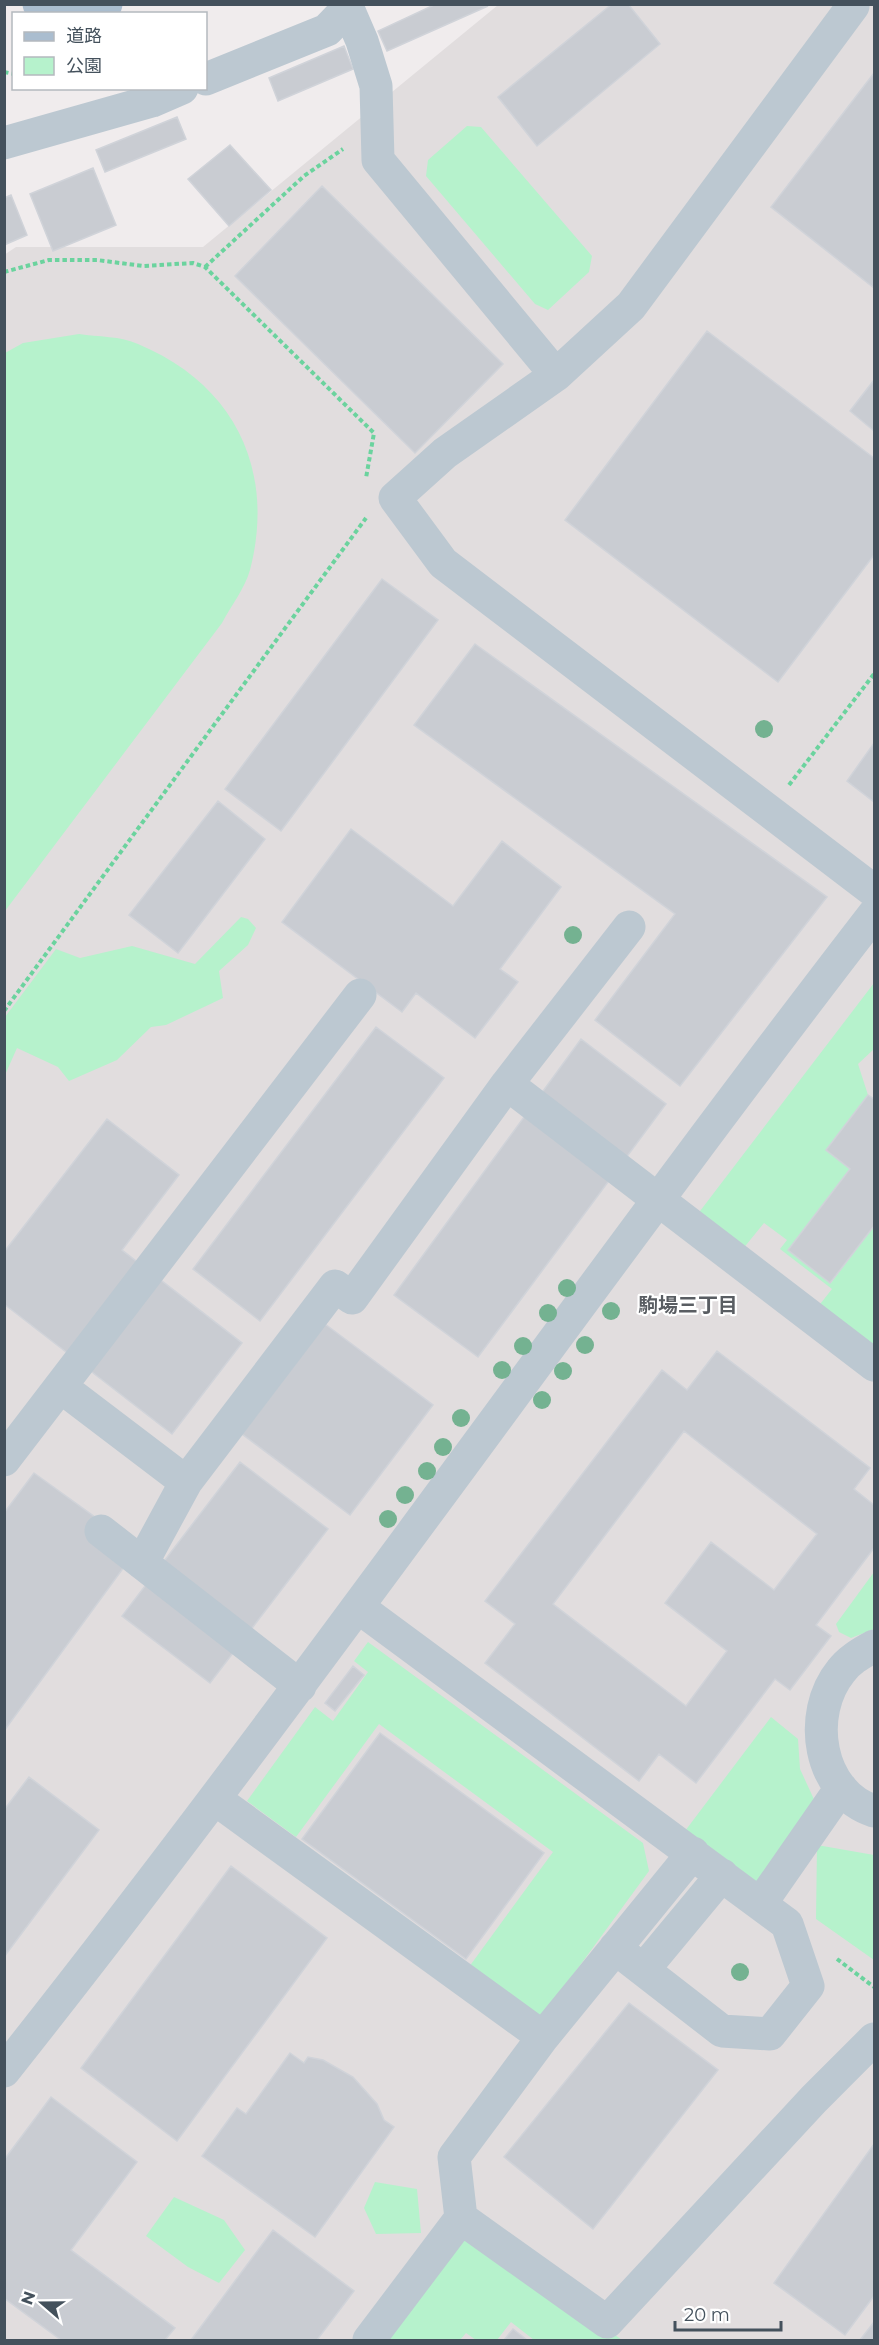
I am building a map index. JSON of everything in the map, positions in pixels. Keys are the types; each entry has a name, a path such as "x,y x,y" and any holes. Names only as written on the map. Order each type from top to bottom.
{"main road":[{"path":"39,4 106,4"}],"street":[{"path":"207,79 327,30 347,7 362,41 376,86 378,160 556,375"},
{"path":"860,10 631,306 556,375 445,453 395,498 443,563 874,891"},
{"path":"4,143 152,101 177,90"},
{"path":"4,2071 300,1686 657,1198 874,914"},
{"path":"142,1563 186,1482 335,1286 352,1298 507,1084 628,927"},
{"path":"4,1460 360,995"},
{"path":"507,1084 874,1365"},
{"path":"61,1387 186,1482"},
{"path":"101,1531 300,1686"},
{"path":"358,1607 787,1924 808,1986 770,2034 722,2031 615,1948"},
{"path":"874,1646 858,1655 841,1671 825,1697 820,1725 826,1765 841,1788 866,1808 874,1811"},
{"path":"761,1904 841,1788"},
{"path":"214,1799 543,2037"},
{"path":"369,2340 461,2218 454,2157 543,2037 693,1853"},
{"path":"644,1970 722,1875"},
{"path":"461,2218 607,2322 814,2099 874,2039"}],"path":[{"path":"205,267 304,176 378,125"},
{"path":"4,272 49,260 97,260 143,266 193,263 205,267 374,433 365,471"},
{"path":"4,1011 368,515"},
{"path":"770,810 874,674"}],"shaded area":[{"path":"498,5 874,5 874,2340 5,2340 4,255 16,247 203,247"}],"green space":[{"path":"467,126 481,127 592,256 589,272 548,310 535,304 426,176 428,160"},
{"path":"79,334 117,338 138,344 171,361 200,382 222,406 240,434 251,465 257,498 257,533 248,577 222,623 5,911 5,353 23,343"},
{"path":"241,917 248,919 256,928 248,945 219,971 223,998 166,1025 151,1027 117,1060 69,1081 58,1067 17,1048 5,1075 5,1017 56,949 80,958 132,946 195,964"},
{"path":"874,983 874,1049 858,1064 868,1095 826,1150 850,1169 788,1250 831,1283 874,1226 874,1352 817,1308 832,1289 780,1249 787,1240 764,1223 742,1250 697,1215"},
{"path":"874,1572 874,1629 851,1638 839,1632 836,1624"},
{"path":"368,1642 643,1843 649,1871 540,2020 469,1967 553,1852 379,1724 296,1837 247,1801 315,1707 333,1721 368,1672 354,1661"},
{"path":"771,1717 798,1739 800,1769 818,1808 759,1892 682,1835"},
{"path":"817,1845 874,1855 874,1960 816,1919"},
{"path":"375,2182 417,2189 421,2233 376,2234 364,2208"},
{"path":"174,2197 224,2220 245,2250 219,2283 188,2267 146,2236"},
{"path":"462,2226 622,2340 534,2340 511,2322 497,2340 476,2340 466,2333 460,2340 378,2340"}],"building":[{"path":"436,4 488,6 387,51 378,31"},
{"path":"612,4 628,4 660,44 537,146 498,97"},
{"path":"344,46 353,69 278,101 269,78"},
{"path":"874,73 874,288 771,207"},
{"path":"177,117 186,139 105,172 96,150"},
{"path":"230,145 271,190 229,226 188,179"},
{"path":"93,168 116,225 53,251 30,194"},
{"path":"322,186 503,364 415,453 235,276"},
{"path":"11,195 27,235 4,245 4,198"},
{"path":"707,331 874,458 874,555 778,682 565,520"},
{"path":"874,380 874,431 850,411"},
{"path":"382,579 438,620 281,831 225,789"},
{"path":"475,644 827,897 680,1086 595,1020 675,914 414,725"},
{"path":"874,743 874,802 847,781"},
{"path":"218,801 265,839 178,953 129,915"},
{"path":"351,829 453,906 502,841 561,887 500,969 518,982 475,1038 416,993 402,1012 282,922"},
{"path":"376,1027 444,1078 260,1321 193,1269"},
{"path":"581,1039 666,1104 478,1357 394,1295"},
{"path":"868,1095 874,1099 874,1226 830,1283 788,1250 850,1169 826,1150"},
{"path":"107,1119 179,1175 122,1250 242,1343 172,1434 4,1304 4,1252"},
{"path":"325,1324 433,1405 350,1515 242,1434"},
{"path":"717,1351 870,1468 854,1489 874,1505 874,1548 816,1625 831,1636 790,1690 775,1679 696,1783 659,1754 639,1781 485,1663 515,1624 485,1601 662,1370 687,1390","holes":["684,1431 817,1534 774,1590 711,1542 665,1603 727,1651 686,1706 553,1604"]},
{"path":"240,1462 328,1529 210,1683 122,1616"},
{"path":"34,1473 138,1548 4,1731 4,1513"},
{"path":"353,1666 364,1675 335,1711 325,1703"},
{"path":"380,1733 544,1853 466,1959 302,1839"},
{"path":"29,1777 99,1830 4,1957 4,1810"},
{"path":"231,1866 327,1938 177,2141 81,2068"},
{"path":"629,2003 718,2070 593,2229 504,2157"},
{"path":"290,2053 304,2063 308,2057 323,2060 353,2077 377,2104 384,2120 394,2127 315,2237 202,2156 237,2108 246,2114"},
{"path":"51,2097 137,2162 71,2250 175,2328 165,2340 61,2340 4,2298 4,2160"},
{"path":"874,2144 874,2296 845,2335 774,2283"},
{"path":"273,2230 354,2291 317,2340 191,2340"},
{"path":"874,2322 874,2340 860,2340"},
{"path":"513,2329 527,2340 504,2340"}],"district":[{"name":"駒場三丁目","path":"688,1305"}]}
